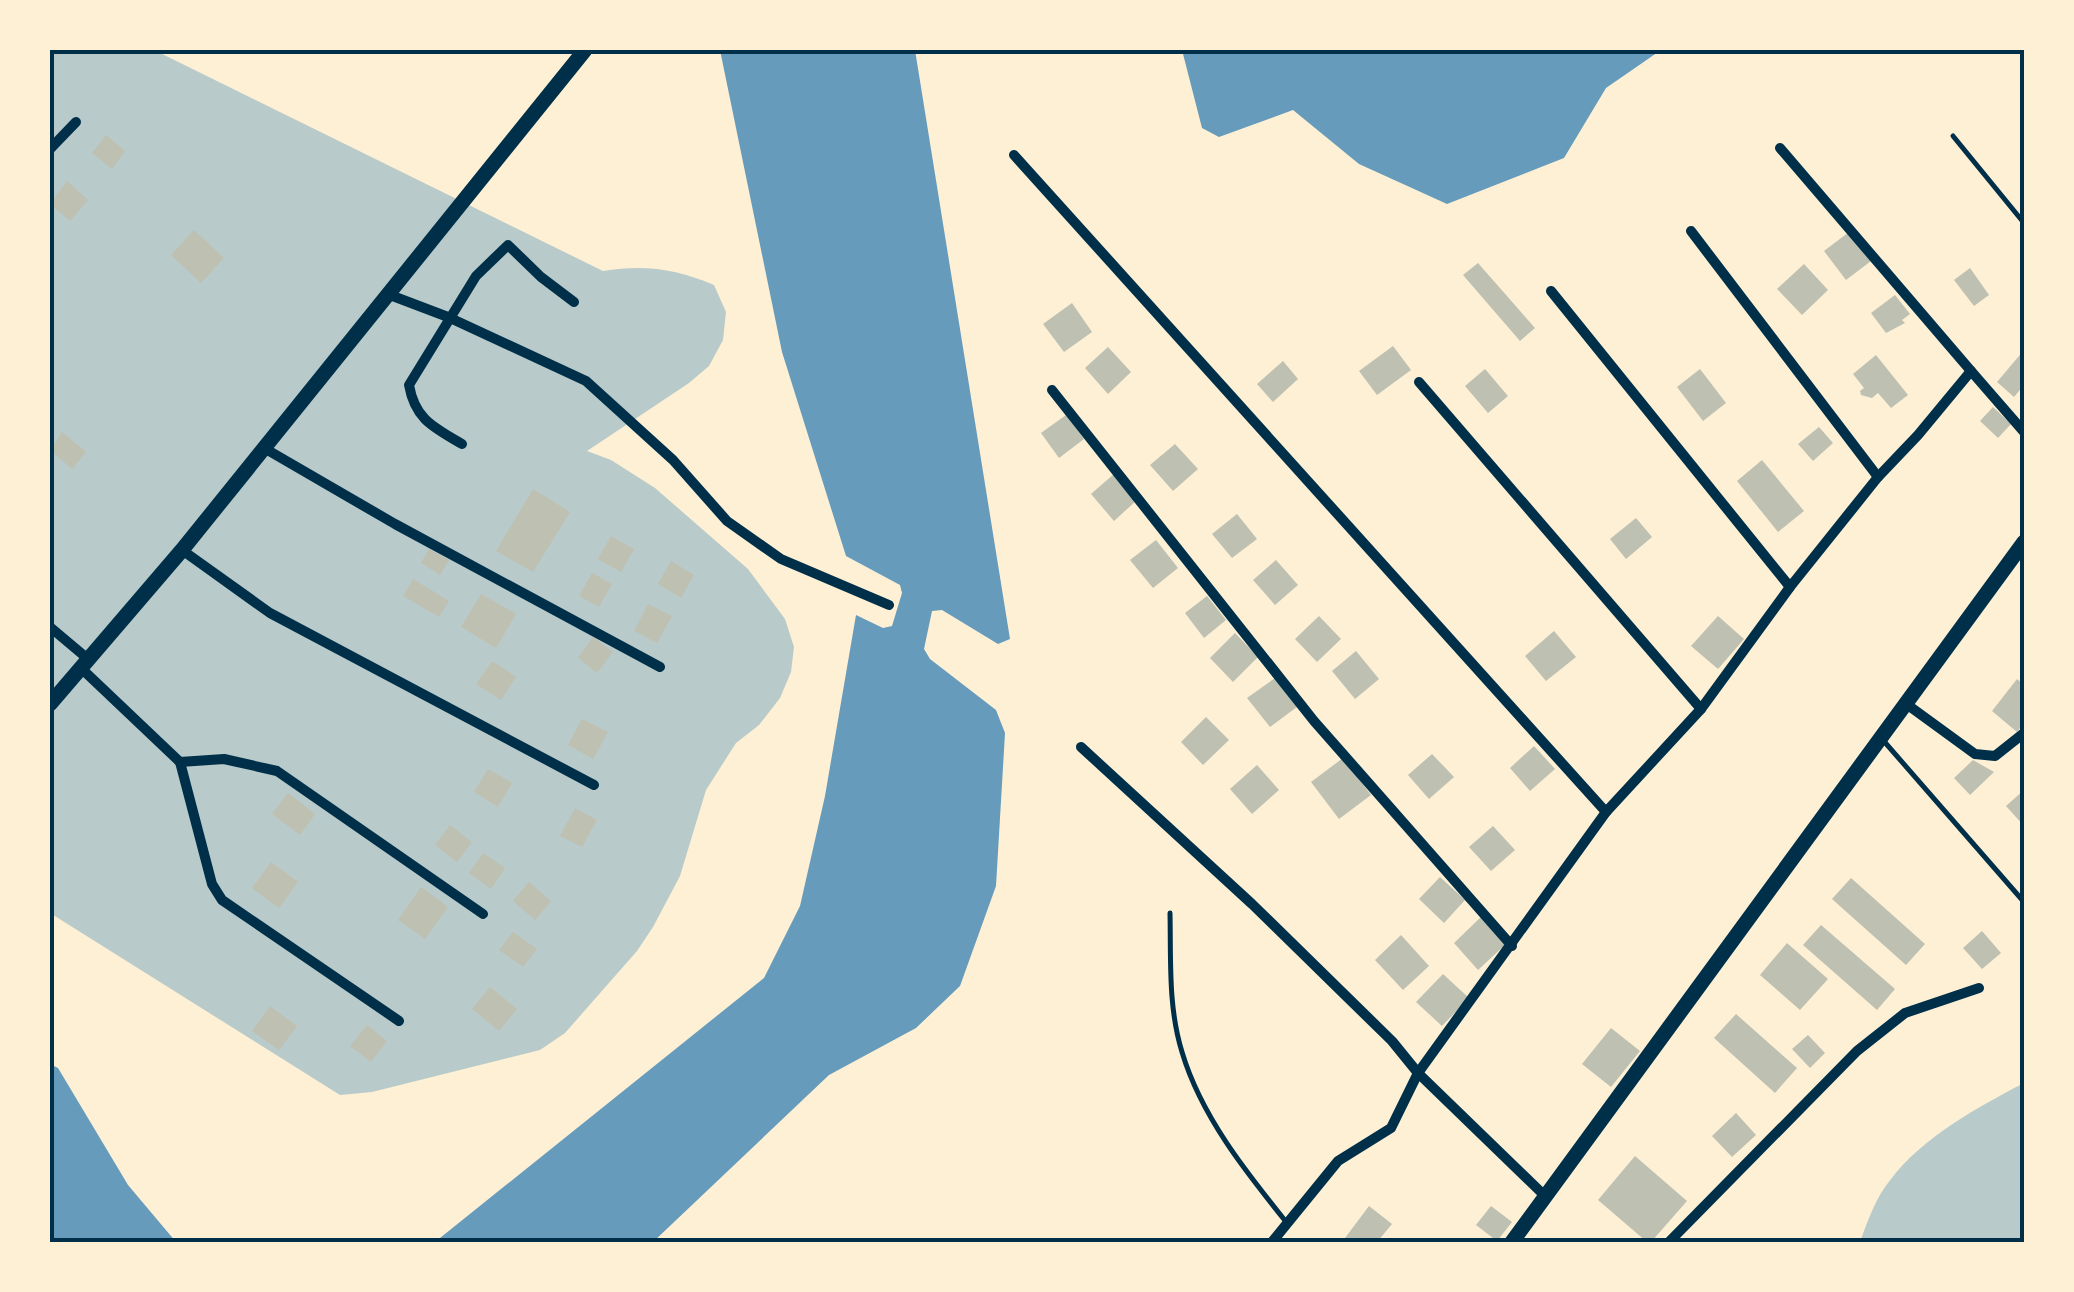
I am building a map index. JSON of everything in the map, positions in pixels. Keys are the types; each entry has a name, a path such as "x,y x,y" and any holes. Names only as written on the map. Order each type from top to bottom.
{"main road":[{"path":"50,704 182,550 584,50"},
{"path":"1512,1242 2024,542"}],"street":[{"path":"50,148 76,122"},
{"path":"1780,148 2024,432"},
{"path":"1014,155 1606,812"},
{"path":"1692,230 1878,477"},
{"path":"462,444 439,431 413,408 409,385 476,276 508,245 574,302"},
{"path":"1551,291 1790,587"},
{"path":"390,295 586,380 673,460 727,520 781,559 889,606"},
{"path":"1272,1242 1338,1161 1392,1128 1418,1074 1606,812 1701,709 1790,587 1970,370"},
{"path":"1419,382 1701,709"},
{"path":"1052,390 1314,721 1512,946"},
{"path":"264,448 395,524 660,667"},
{"path":"182,550 270,613 594,785"},
{"path":"50,627 180,762 212,884 222,900 399,1020"},
{"path":"1906,703 1975,754 1995,756 2024,733"},
{"path":"1081,747 1252,904 1392,1042 1418,1074 1545,1196"},
{"path":"180,762 224,759 277,771 483,914"},
{"path":"1670,1242 1857,1051 1905,1014 1979,988"}],"lane":[{"path":"1953,136 2024,223"},
{"path":"1880,737 2024,902"},
{"path":"1170,913 1174,1018 1194,1087 1252,1180 1287,1224"}],"shaded area":[{"path":"50,50 154,50 603,271 660,269 714,285 726,312 723,340 709,366 587,451 611,460 655,488 748,569 785,619 794,647 791,672 780,698 759,725 736,743 706,790 680,876 653,927 637,951 565,1033 540,1050 372,1092 340,1095 50,913"},
{"path":"2024,1083 2024,1242 1860,1242 1881,1193 1904,1164 1952,1124"}],"water":[{"path":"720,50 915,50 1010,639 998,644 942,610 932,611 924,649 930,659 996,710 1005,733 996,886 960,986 916,1028 829,1075 653,1242 435,1242 764,978 800,906 825,796 856,615 883,628 892,626 902,593 900,585 846,556 782,352"},
{"path":"1182,50 1661,50 1606,88 1564,158 1447,204 1359,164 1293,110 1219,137 1202,128"},
{"path":"50,1064 58,1068 128,1185 176,1242 50,1242"}],"building":[{"path":"106,135 125,151 112,169 92,153"},
{"path":"67,181 88,200 70,221 50,204"},
{"path":"194,230 224,258 201,283 171,255"},
{"path":"1849,232 1871,261 1846,280 1824,251"},
{"path":"1478,263 1535,328 1520,341 1463,275"},
{"path":"1804,264 1828,290 1802,315 1777,289"},
{"path":"1970,268 1989,295 1974,306 1954,280"},
{"path":"1895,295 1910,314 1902,320 1905,323 1886,333 1871,313"},
{"path":"1072,303 1092,332 1064,352 1043,324"},
{"path":"1393,346 1411,370 1377,395 1359,371"},
{"path":"1108,347 1131,372 1108,394 1085,368"},
{"path":"2024,350 2024,385 2014,397 1997,382"},
{"path":"1876,355 1908,395 1891,408 1878,393 1872,398 1861,395 1864,388 1853,374"},
{"path":"1283,361 1298,379 1273,402 1257,384"},
{"path":"1485,369 1508,396 1488,413 1465,386"},
{"path":"1700,369 1726,403 1703,421 1677,387"},
{"path":"1993,407 2011,424 1998,438 1980,421"},
{"path":"1066,415 1084,439 1059,458 1041,433"},
{"path":"1819,427 1833,443 1813,461 1798,444"},
{"path":"62,432 86,452 72,469 50,450"},
{"path":"1175,444 1198,469 1173,491 1150,465"},
{"path":"1762,460 1804,511 1778,532 1737,481"},
{"path":"1114,474 1137,500 1114,521 1091,494"},
{"path":"533,489 570,512 533,572 496,551"},
{"path":"1237,514 1257,539 1232,558 1212,534"},
{"path":"1636,518 1652,537 1626,559 1610,539"},
{"path":"611,536 634,549 621,572 598,559"},
{"path":"1156,540 1178,568 1153,588 1130,560"},
{"path":"429,549 449,560 440,575 421,563"},
{"path":"1276,560 1298,585 1275,605 1253,580"},
{"path":"671,561 694,575 681,598 658,584"},
{"path":"592,573 612,584 599,607 579,596"},
{"path":"413,579 449,601 439,617 403,596"},
{"path":"481,594 516,614 496,648 461,627"},
{"path":"1207,596 1226,620 1204,638 1185,613"},
{"path":"648,604 672,616 657,643 634,631"},
{"path":"1319,616 1341,639 1317,662 1295,639"},
{"path":"1718,616 1744,639 1718,669 1691,646"},
{"path":"1554,631 1576,657 1546,681 1525,656"},
{"path":"1235,633 1258,657 1233,682 1210,658"},
{"path":"593,637 613,652 597,673 578,658"},
{"path":"1356,651 1379,679 1355,699 1332,671"},
{"path":"492,661 516,677 501,700 476,684"},
{"path":"1275,678 1297,707 1270,727 1247,698"},
{"path":"2017,679 2024,685 2024,723 2017,732 1992,711"},
{"path":"1206,717 1229,740 1203,765 1181,742"},
{"path":"582,719 608,732 593,759 568,745"},
{"path":"1534,746 1555,769 1530,791 1510,768"},
{"path":"1432,754 1454,777 1429,799 1408,775"},
{"path":"1343,758 1371,795 1339,819 1311,782"},
{"path":"1973,760 1994,772 1970,795 1954,778"},
{"path":"1257,765 1279,790 1252,814 1230,789"},
{"path":"488,769 512,783 498,807 474,792"},
{"path":"2024,790 2024,826 2006,806"},
{"path":"288,793 315,814 300,835 272,814"},
{"path":"575,808 597,820 582,847 560,836"},
{"path":"450,825 472,842 457,862 435,845"},
{"path":"1493,826 1515,850 1491,871 1469,847"},
{"path":"483,853 505,868 491,889 469,873"},
{"path":"271,862 298,882 279,908 252,888"},
{"path":"1440,877 1465,900 1444,923 1419,899"},
{"path":"1851,878 1925,944 1906,965 1832,899"},
{"path":"529,882 551,901 535,920 513,901"},
{"path":"421,887 448,907 425,939 398,920"},
{"path":"1481,917 1506,944 1478,970 1454,943"},
{"path":"1821,925 1895,989 1877,1010 1803,945"},
{"path":"1982,931 2001,953 1982,969 1963,948"},
{"path":"513,932 537,949 523,967 499,950"},
{"path":"1401,935 1429,966 1403,990 1375,960"},
{"path":"1787,943 1828,979 1800,1010 1760,975"},
{"path":"1443,974 1469,998 1442,1026 1416,1002"},
{"path":"490,987 517,1009 499,1031 472,1009"},
{"path":"270,1006 297,1026 279,1050 252,1031"},
{"path":"1736,1014 1797,1068 1775,1093 1714,1038"},
{"path":"367,1025 387,1041 371,1062 350,1046"},
{"path":"1611,1028 1640,1051 1611,1087 1582,1064"},
{"path":"1808,1035 1825,1053 1810,1068 1792,1049"},
{"path":"1736,1113 1756,1135 1732,1157 1712,1136"},
{"path":"1635,1156 1687,1201 1651,1242 1598,1200"},
{"path":"1369,1206 1392,1224 1377,1242 1342,1242"},
{"path":"1491,1206 1512,1222 1497,1241 1476,1225"}]}
